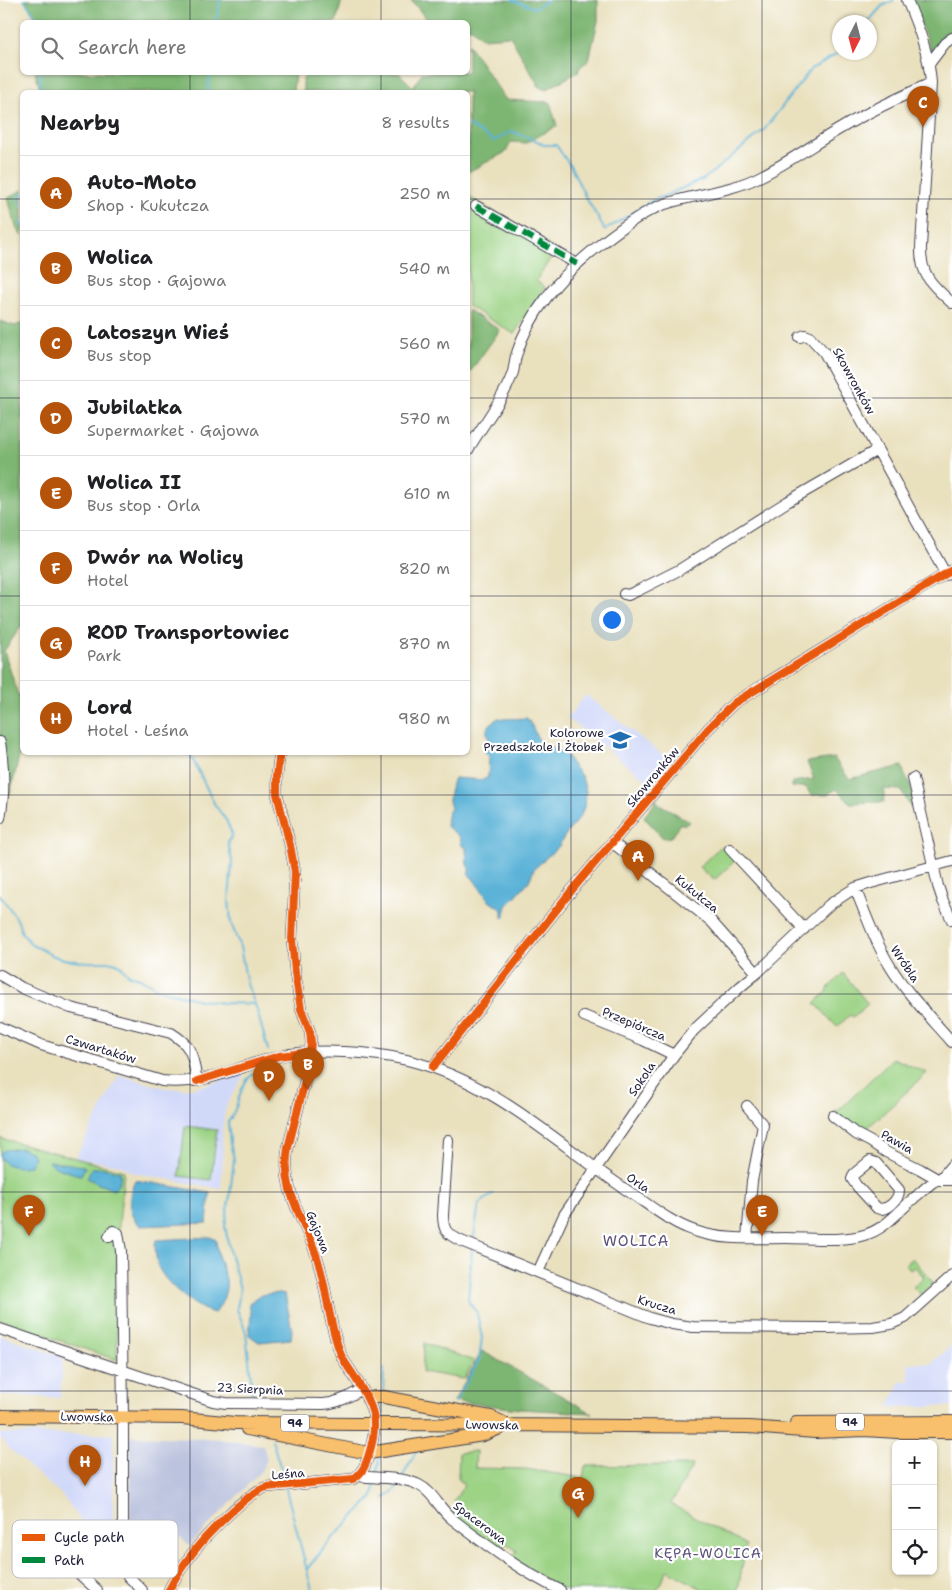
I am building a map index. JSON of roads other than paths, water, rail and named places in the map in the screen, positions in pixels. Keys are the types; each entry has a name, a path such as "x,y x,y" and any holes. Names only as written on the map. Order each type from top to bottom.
{"main road":[{"path":"365,1394 491,1417 510,1425"},
{"name":"Lwowska","path":"0,1416 208,1424 234,1422"},
{"name":"Lwowska","path":"0,1423 182,1418 234,1422 749,1427 815,1432 864,1430 952,1432"},
{"name":"Lwowska","path":"749,1427 821,1422 952,1422"},
{"path":"208,1424 264,1432 370,1453 483,1435 510,1425"}],"street":[{"path":"907,0 923,38 931,83 922,266 930,281 952,304"},
{"path":"929,64 952,38"},
{"path":"470,447 506,388 514,370 516,355 524,333 547,296 577,264 633,221 652,209 670,202 728,189 760,177 863,115 931,83"},
{"path":"476,206 577,264"},
{"name":"Skowronków","path":"433,1067 572,890 708,728 734,703 949,573 877,450 824,352 810,336 800,337"},
{"path":"624,594 637,592 679,570 786,502 877,450"},
{"path":"0,742 3,770 0,818"},
{"name":"Gajowa","path":"279,755 276,775 278,800 294,861 295,872 293,954 300,1009 310,1032 311,1052 288,1148 286,1160 287,1182 319,1264 340,1353 365,1394 373,1414 374,1430 370,1453"},
{"path":"913,778 942,901 952,920"},
{"name":"Kukułcza","path":"613,843 711,921 757,973"},
{"path":"730,850 804,929"},
{"name":"Sokola","path":"538,1272 564,1215 674,1055 694,1030 829,905 855,888 952,861"},
{"name":"Wróbla","path":"855,888 876,941 891,967 907,990 952,1042"},
{"path":"0,976 22,988 71,1008 171,1033 184,1041 191,1054 197,1081 287,1054 311,1052"},
{"name":"Przepiórcza","path":"584,1016 674,1055"},
{"name":"Czwartaków","path":"0,1027 40,1044 162,1081 197,1081"},
{"name":"Orla","path":"311,1052 371,1054 405,1059 433,1067 483,1089 540,1126 595,1168 676,1223 696,1232 718,1237 842,1238 868,1234 887,1224 921,1192 933,1182 939,1180 952,1165"},
{"path":"747,1106 763,1125 752,1181 747,1238"},
{"name":"Pawia","path":"833,1116 856,1134 886,1152 939,1180 952,1180"},
{"name":"Krucza","path":"448,1140 443,1226 448,1234 650,1318 672,1324 824,1328 873,1327 891,1324 905,1318 952,1276"},
{"path":"867,1162 873,1162 900,1193 897,1199 885,1209 878,1209 853,1182 853,1176 867,1162"},
{"path":"109,1236 113,1231 118,1233 121,1250 122,1520"},
{"name":"23 Sierpnia","path":"0,1329 199,1397 226,1402 322,1404 335,1403 365,1394"},
{"path":"122,1387 137,1376"},
{"path":"359,1476 370,1453"},
{"name":"Leśna","path":"178,1574 192,1552 257,1490 267,1487 346,1481 359,1476"},
{"name":"Spacerowa","path":"359,1476 400,1480 420,1485 430,1493 448,1515 464,1527 532,1576 560,1590"},
{"path":"84,1578 97,1590"},
{"path":"130,1578 142,1590"},
{"name":"Leśna","path":"168,1590 176,1578"}],"water":[{"path":"498,718 527,718 537,738 543,744 568,757 582,777 586,791 581,815 559,846 534,869 529,881 505,908 505,917 502,918 500,907 490,902 468,873 470,869 467,865 466,847 462,846 460,837 445,825 449,824 446,822 448,812 451,809 449,798 454,778 483,780 488,777 489,756 484,751 490,743 487,729"},
{"path":"22,1148 32,1153 34,1157 30,1166 11,1166 3,1162 0,1153 5,1150"},
{"path":"48,1161 85,1167 81,1175 79,1175 57,1168"},
{"path":"92,1168 103,1168 120,1172 119,1182 114,1190 87,1178"},
{"path":"135,1180 210,1193 207,1223 141,1226 133,1217 130,1205 131,1192"},
{"path":"210,1237 216,1240 218,1255 226,1277 224,1297 215,1313 191,1302 174,1288 161,1273 155,1249 157,1240"},
{"path":"285,1294 292,1331 291,1339 259,1342 249,1335 251,1314 249,1303 261,1295"}],"waterway":[{"path":"24,0 35,15 36,20"},
{"path":"216,20 220,0"},
{"path":"512,0 535,8 548,0"},
{"path":"874,15 882,6 893,0"},
{"path":"470,126 494,141 511,131 544,145 556,145 571,167 605,230 650,202 704,179 764,130 811,69 832,57"},
{"path":"40,75 41,90"},
{"path":"208,90 210,75"},
{"path":"20,197 20,201"},
{"path":"190,755 215,805 226,820 232,834 228,843 232,862 229,900 231,923 240,947 247,984 256,1007 268,1050"},
{"path":"0,895 17,919 22,933 33,946 51,955 76,961 113,962 119,964 129,975 140,978 160,990 200,1000 253,1004"},
{"path":"253,1397 246,1332 237,1309 240,1289 225,1226 234,1159 228,1122 235,1111 241,1091 248,1079 255,1073 268,1067"},
{"path":"473,1242 479,1204 493,1194"},
{"path":"455,1402 479,1360 482,1338 477,1313 468,1301 472,1249"},
{"path":"383,1392 384,1369"},
{"path":"382,1403 382,1418"},
{"path":"380,1443 381,1428"},
{"path":"272,1440 284,1479"},
{"path":"403,1476 417,1450"},
{"path":"377,1474 380,1457"},
{"path":"307,1569 329,1542 373,1497 375,1482"},
{"path":"385,1498 399,1486"},
{"path":"286,1489 312,1590"}],"place":[{"name":"Latoszyn Wieś","path":"923,127"},
{"name":"Kolorowe Przedszkole i Żłobek","path":"620,740"},
{"name":"Auto-Moto","path":"638,881"},
{"name":"Wolica","path":"308,1089"},
{"name":"Jubilatka","path":"269,1101"},
{"name":"Dwór na Wolicy","path":"29,1236"},
{"name":"Wolica II","path":"762,1236"},
{"name":"Lord","path":"85,1486"},
{"name":"ROD Transportowiec","path":"578,1518"}],"district":[{"name":"WOLICA","path":"636,1241"},
{"name":"KĘPA-WOLICA","path":"708,1553"}]}
